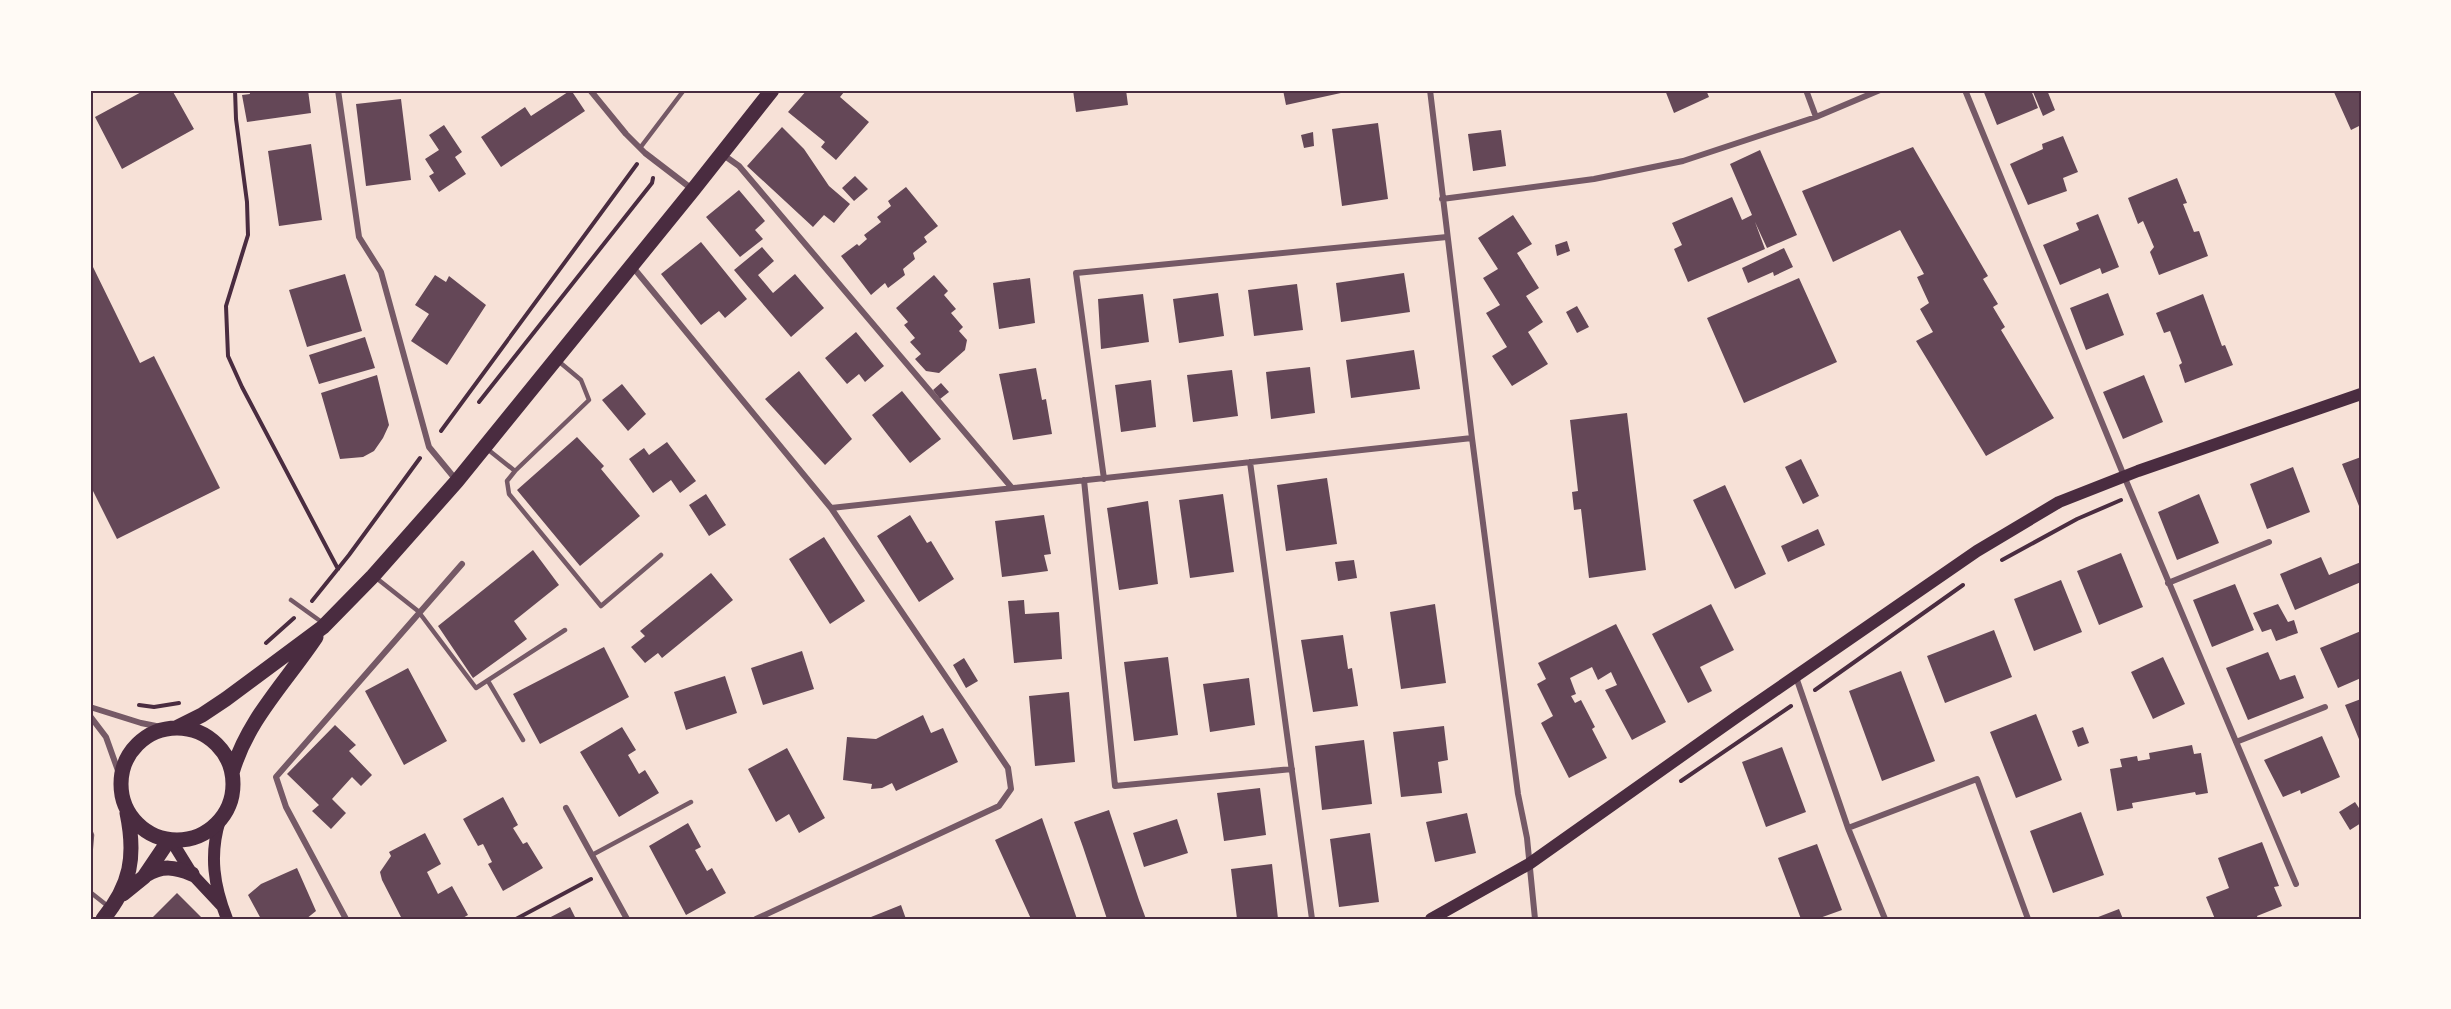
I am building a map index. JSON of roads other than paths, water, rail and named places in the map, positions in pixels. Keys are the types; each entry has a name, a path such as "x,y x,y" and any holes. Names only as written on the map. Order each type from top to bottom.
{"main road":[{"path":"232,773 238,752 249,730 324,626 457,481 772,90"},
{"path":"1431,919 1529,864 1977,551 2060,502 2124,476 2361,394"},
{"path":"112,908 129,874 132,848 121,779 127,758 140,741 153,733 202,715 324,626"},
{"path":"127,811 140,828 159,838 170,840 198,836 210,830 229,806 233,790 232,773 228,761 213,740 189,729 171,728"},
{"path":"220,820 214,843 213,873 227,919"},
{"path":"170,840 192,874 222,906"},
{"path":"112,908 144,877 170,840"},
{"path":"144,877 155,870 168,867 192,874"}],"street":[{"path":"338,90 359,237 381,272 429,447 457,481"},
{"path":"590,90 642,151 693,190"},
{"path":"1430,90 1472,438 1535,919"},
{"path":"1806,90 1816,117"},
{"path":"1442,199 1594,179 1683,161 1816,117 1880,90"},
{"path":"1965,90 2131,495 2296,884"},
{"path":"722,154 739,166 1012,488"},
{"path":"1104,478 1076,273 1447,237"},
{"path":"632,266 831,508 1008,768 1011,789 999,806 756,919"},
{"path":"831,508 1472,438"},
{"path":"1250,462 1312,919"},
{"path":"1084,480 1115,786 1292,769"},
{"path":"2168,583 2269,542"},
{"path":"346,919 286,807 276,779 286,764 418,611 462,564"},
{"path":"1796,677 1848,828 1885,919"},
{"path":"90,707 141,723 171,728"},
{"path":"2236,742 2325,707"},
{"path":"90,716 106,737 121,779"},
{"path":"1848,828 1977,779 2028,919"},
{"path":"566,808 627,919"}],"lane":[{"path":"642,151 684,90"},
{"path":"555,358 581,380 589,399 515,471 507,481 509,494 601,606 661,555"},
{"path":"484,446 515,471"},
{"path":"372,576 418,611 476,688 565,630"},
{"path":"291,600 324,626"},
{"path":"488,681 523,740"},
{"path":"592,855 691,802"},
{"path":"90,830 92,835 90,858"},
{"path":"90,892 112,908"}]}
